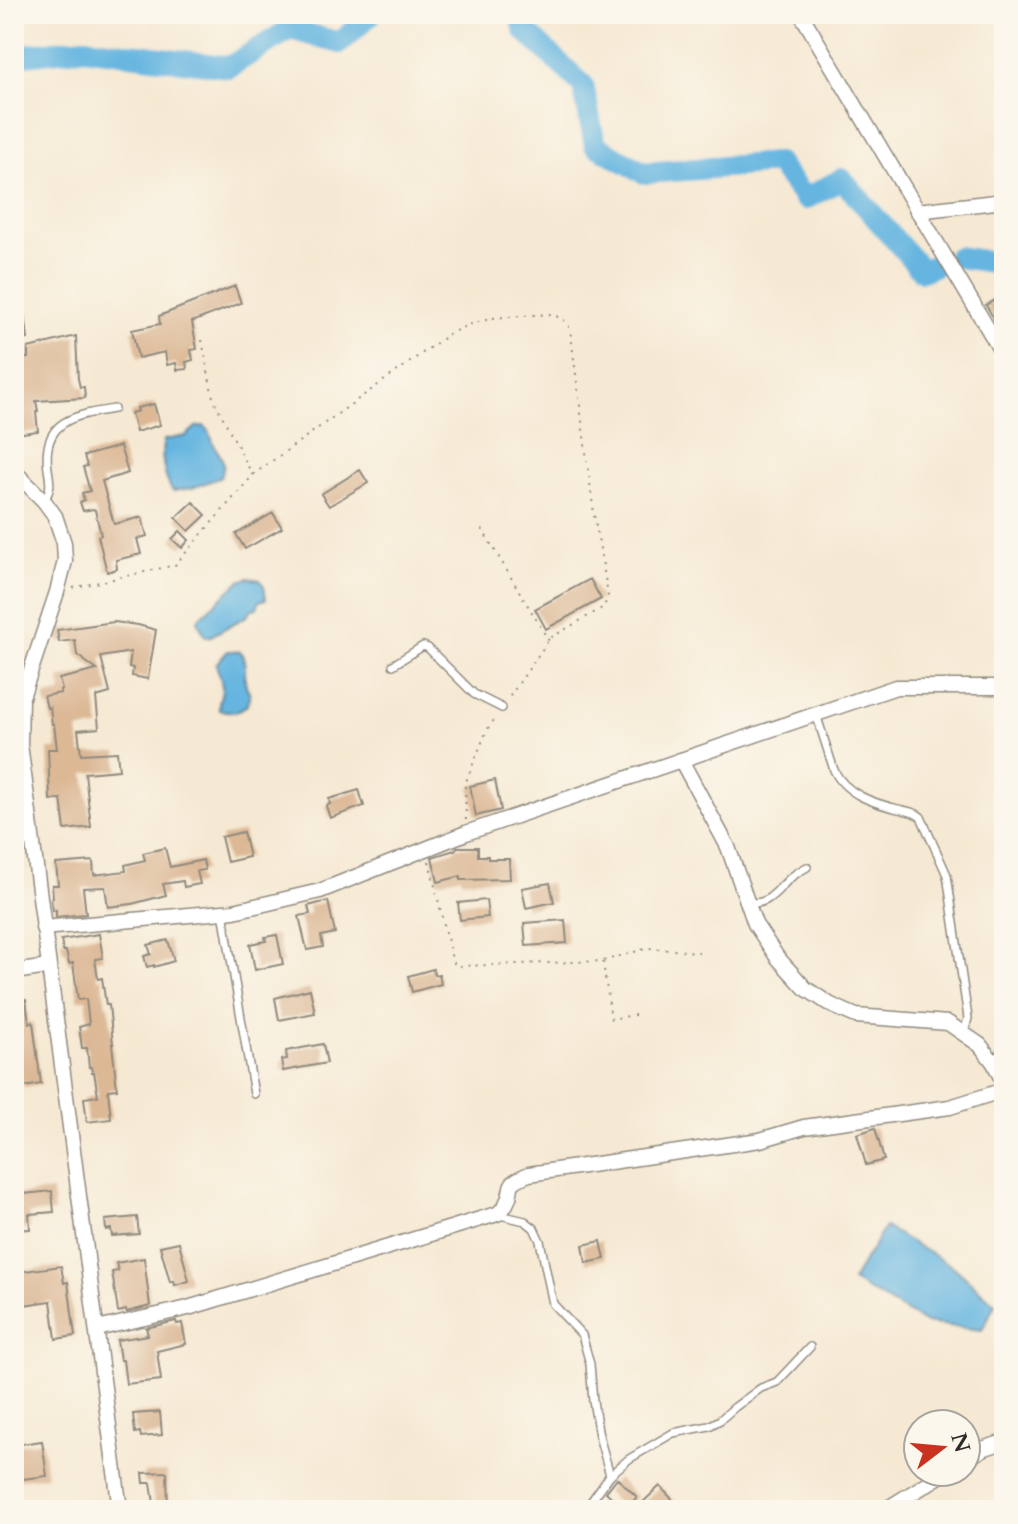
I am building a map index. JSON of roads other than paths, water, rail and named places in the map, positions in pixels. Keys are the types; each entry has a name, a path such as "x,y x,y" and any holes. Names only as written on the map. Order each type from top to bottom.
{"street":[{"path":"801,14 1004,356"},
{"path":"917,211 1004,201"},
{"path":"14,471 55,516 64,543 65,561 57,592 21,700 20,744 120,1510"},
{"path":"43,928 234,911 320,891 466,833 896,687 1004,687"},
{"path":"97,1329 188,1308 497,1214 508,1202 512,1183 529,1174 760,1140 804,1127 941,1109 1004,1087 995,1066 980,1045 948,1023 856,1016 805,988 777,957 755,924 728,847 681,760"},
{"path":"14,972 48,967"},
{"path":"982,1450 1004,1442"},
{"path":"885,1510 920,1488"}],"lane":[{"path":"44,501 51,485 47,452 52,435 65,421 75,416 114,409"},
{"path":"393,665 423,646 474,694 502,708"},
{"path":"816,714 834,770 845,787 853,793 915,812 921,817 947,875 968,1018 961,1030"},
{"path":"745,900 757,904 765,901 792,876 807,867"},
{"path":"223,912 254,1094"},
{"path":"995,1066 1004,1043"},
{"path":"497,1214 512,1216 534,1228 540,1241 553,1304 582,1335 590,1364 599,1436 610,1475"},
{"path":"585,1510 610,1475 629,1459 673,1433 709,1426 720,1420 761,1388 777,1382 810,1347"}],"water":[{"path":"204,426 210,432 222,460 221,477 192,488 173,491 164,467 164,440 186,436 196,427"},
{"path":"248,578 260,580 266,599 259,601 257,608 247,616 206,637 198,619 240,581"},
{"path":"228,651 240,651 250,694 247,705 236,712 219,710 222,687 216,664"},
{"path":"885,1227 955,1268 995,1304 982,1330 926,1323 852,1281"}],"waterway":[{"path":"14,56 85,48 229,67 290,29 340,43 371,14"},
{"path":"519,14 525,31 583,85 595,145 644,173 777,163 805,199 842,179 922,271 936,265"},
{"path":"958,257 1004,264"}]}
